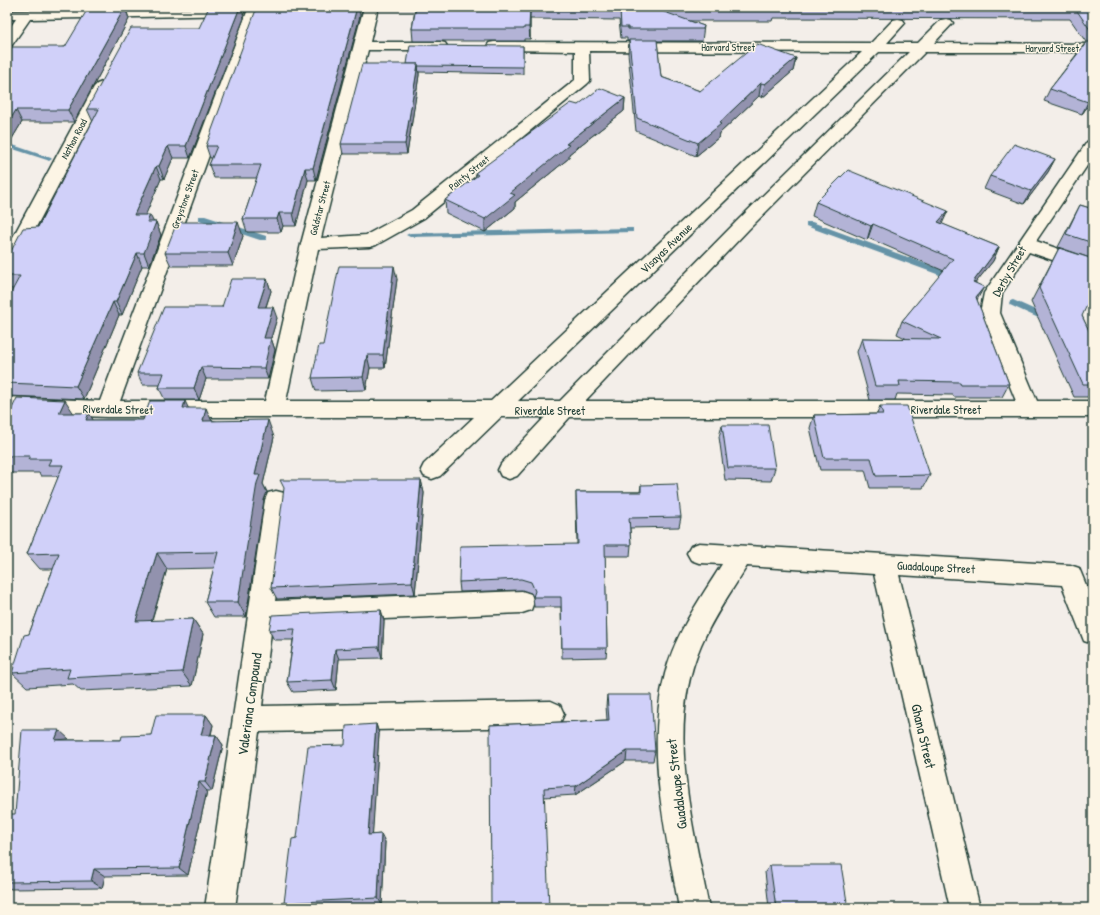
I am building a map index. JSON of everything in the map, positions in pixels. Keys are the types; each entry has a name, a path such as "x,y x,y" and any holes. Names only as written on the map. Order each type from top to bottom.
{"street":[{"name":"Goldstar Street","path":"274,410 310,244 362,46 365,9"},
{"name":"Greystone Street","path":"26,14 138,20 262,12 107,409"},
{"path":"7,15 26,14"},
{"path":"7,42 26,14"},
{"name":"Visayas Avenue","path":"432,470 497,410 874,48 898,23"},
{"path":"509,470 564,410 743,225 946,23"},
{"path":"362,46 455,46"},
{"name":"Harvard Street","path":"479,46 1093,48"},
{"name":"Painty Street","path":"310,244 370,241 418,214 582,81 582,46"},
{"name":"Nathan Road","path":"7,265 108,76"},
{"name":"Derby Street","path":"1030,409 990,313 994,293 1025,244 1093,145"},
{"path":"1025,244 1093,268"},
{"name":"Riverdale Street","path":"7,406 107,409 274,410 1093,409"},
{"name":"Valeriana Compound","path":"220,908 276,500"},
{"name":"Guadaloupe Street","path":"699,553 1070,575 1093,633"},
{"name":"Guadaloupe Street","path":"694,908 675,798 670,754 671,704 679,670 689,642 740,556"},
{"name":"Ghana Street","path":"884,564 965,908"},
{"path":"261,613 522,602"},
{"path":"247,719 551,714"}],"building":[{"path":"125,7 68,110 16,110 7,125 7,54 12,47 65,47 87,10 106,10 107,8"},
{"path":"209,7 240,7 186,146 168,146 159,166 156,166 134,215 150,215 147,222 156,222 144,253 137,253 116,302 113,302 76,386 7,383 7,300 20,276 7,276 7,257 23,228 38,227 99,109 87,109 131,28 199,28"},
{"path":"257,7 357,7 313,168 305,168 293,213 279,213 277,219 243,219 261,165 209,165 217,146 206,146"},
{"path":"416,7 774,7 774,9 656,9 704,26 703,29 628,29 628,27 621,27 620,9 530,8 529,27 524,27 524,29 412,29"},
{"path":"972,7 1093,7 1093,31 1091,31 1075,8"},
{"path":"629,40 657,40 661,77 700,91 757,44 796,58 765,84 761,83 719,123 721,124 698,143 637,118"},
{"path":"1087,42 1093,42 1093,95 1088,102 1050,89"},
{"path":"410,45 523,46 523,67 418,66 418,64 407,64"},
{"path":"362,64 418,64 405,144 341,144"},
{"path":"600,88 625,98 566,144 569,145 510,193 515,195 485,219 445,200 478,175 475,173 571,103 578,105"},
{"path":"1014,144 1055,159 1031,191 990,176"},
{"path":"848,170 948,211 938,222 999,247 973,282 984,287 976,297 1009,384 961,384 960,382 899,381 900,386 875,386 862,338 941,339 902,321 953,259 873,224 871,226 816,202"},
{"path":"1080,205 1093,209 1093,243 1066,234"},
{"path":"177,222 238,222 228,253 165,253"},
{"path":"1059,248 1093,259 1093,292 1082,316 1093,339 1093,384 1083,384 1039,288"},
{"path":"339,266 394,266 383,355 367,355 363,377 312,378 319,345 323,345"},
{"path":"231,279 267,279 258,307 273,307 264,338 271,338 264,368 201,367 194,388 159,388 164,373 137,373 164,307 222,307"},
{"path":"17,398 65,400 59,413 89,413 86,420 143,420 150,401 185,401 183,408 206,408 203,421 268,420 255,475 260,475 257,483 238,602 205,602 218,552 157,553 136,621 193,619 182,672 67,678 70,669 12,673 24,635 29,634 59,553 27,554 63,465 48,465 51,459 28,459 30,456 7,456 7,419"},
{"path":"880,406 907,406 930,475 876,476 871,458 824,458 814,415 883,414"},
{"path":"722,425 768,425 775,468 728,468"},
{"path":"280,480 421,480 412,582 271,588 284,488"},
{"path":"677,484 681,517 629,518 631,545 605,545 607,648 562,648 561,597 533,597 535,591 531,582 521,579 459,582 460,546 578,544 576,492 641,492 641,485"},
{"path":"381,610 379,647 335,649 332,680 287,682 295,629 269,630 272,615"},
{"path":"607,695 651,695 655,751 627,751 576,786 544,788 549,908 491,908 490,725 609,720"},
{"path":"156,715 206,715 201,735 216,735 205,782 199,782 179,868 94,869 91,881 7,882 7,855 10,847 7,847 7,823 10,814 15,814 22,730 59,730 55,740 121,740 122,736 151,735"},
{"path":"376,724 368,835 381,834 378,898 284,903 292,839 297,838 308,746 345,745 346,726"},
{"path":"770,865 841,865 848,908 776,908"}],"waterway":[{"path":"7,145 49,159"},
{"path":"202,218 263,238"},
{"path":"809,224 948,275"},
{"path":"410,235 630,230"},
{"path":"1013,303 1048,319"}]}
